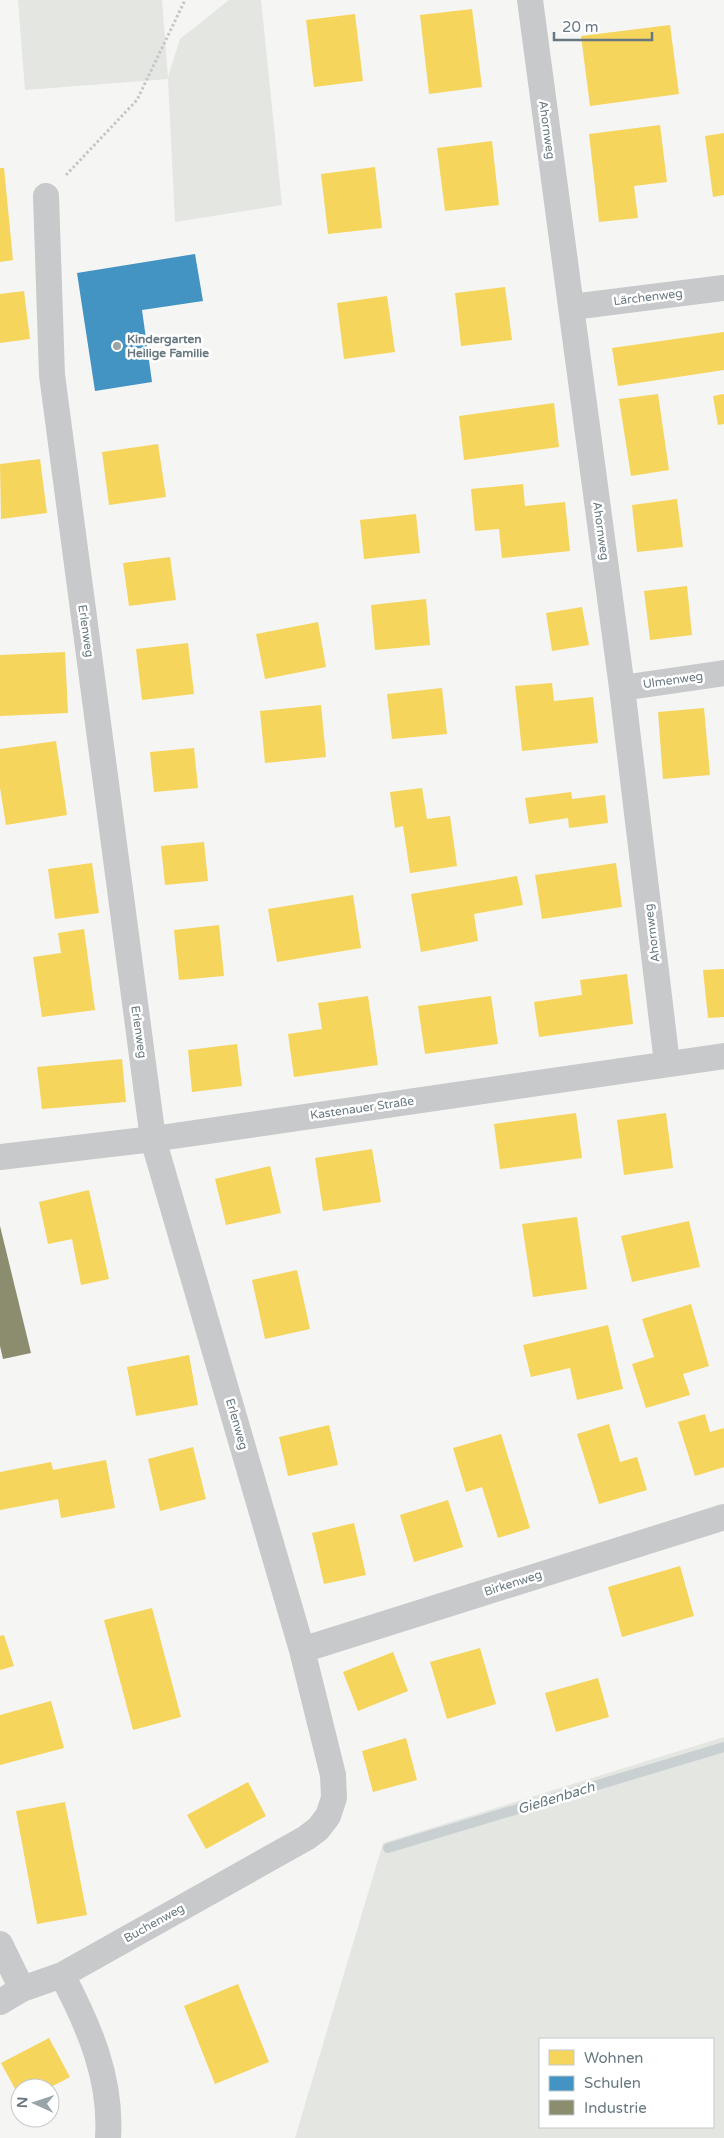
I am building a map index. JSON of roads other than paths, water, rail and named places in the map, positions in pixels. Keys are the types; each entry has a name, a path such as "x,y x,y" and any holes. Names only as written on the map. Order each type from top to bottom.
{"street":[{"name":"Ahornweg","path":"530,0 622,688 667,1063"},
{"name":"Erlenweg","path":"46,196 52,374 153,1139 302,1650 333,1775 334,1798 328,1816 318,1830 306,1838"},
{"name":"Lärchenweg","path":"572,307 724,288"},
{"name":"Ulmenweg","path":"622,688 724,673"},
{"name":"Kastenauer Straße","path":"0,1157 153,1139 724,1056"},
{"name":"Birkenweg","path":"302,1650 724,1517"},
{"name":"Buchenweg","path":"0,2002 22,1989 62,1975 306,1838"},
{"path":"0,1944 22,1989"},
{"path":"62,1975 85,2020 101,2067 108,2101 108,2138"}],"waterway":[{"name":"Gießenbach","path":"388,1848 724,1747"}],"place":[{"name":"Kindergarten Heilige Familie","path":"117,346"}]}
